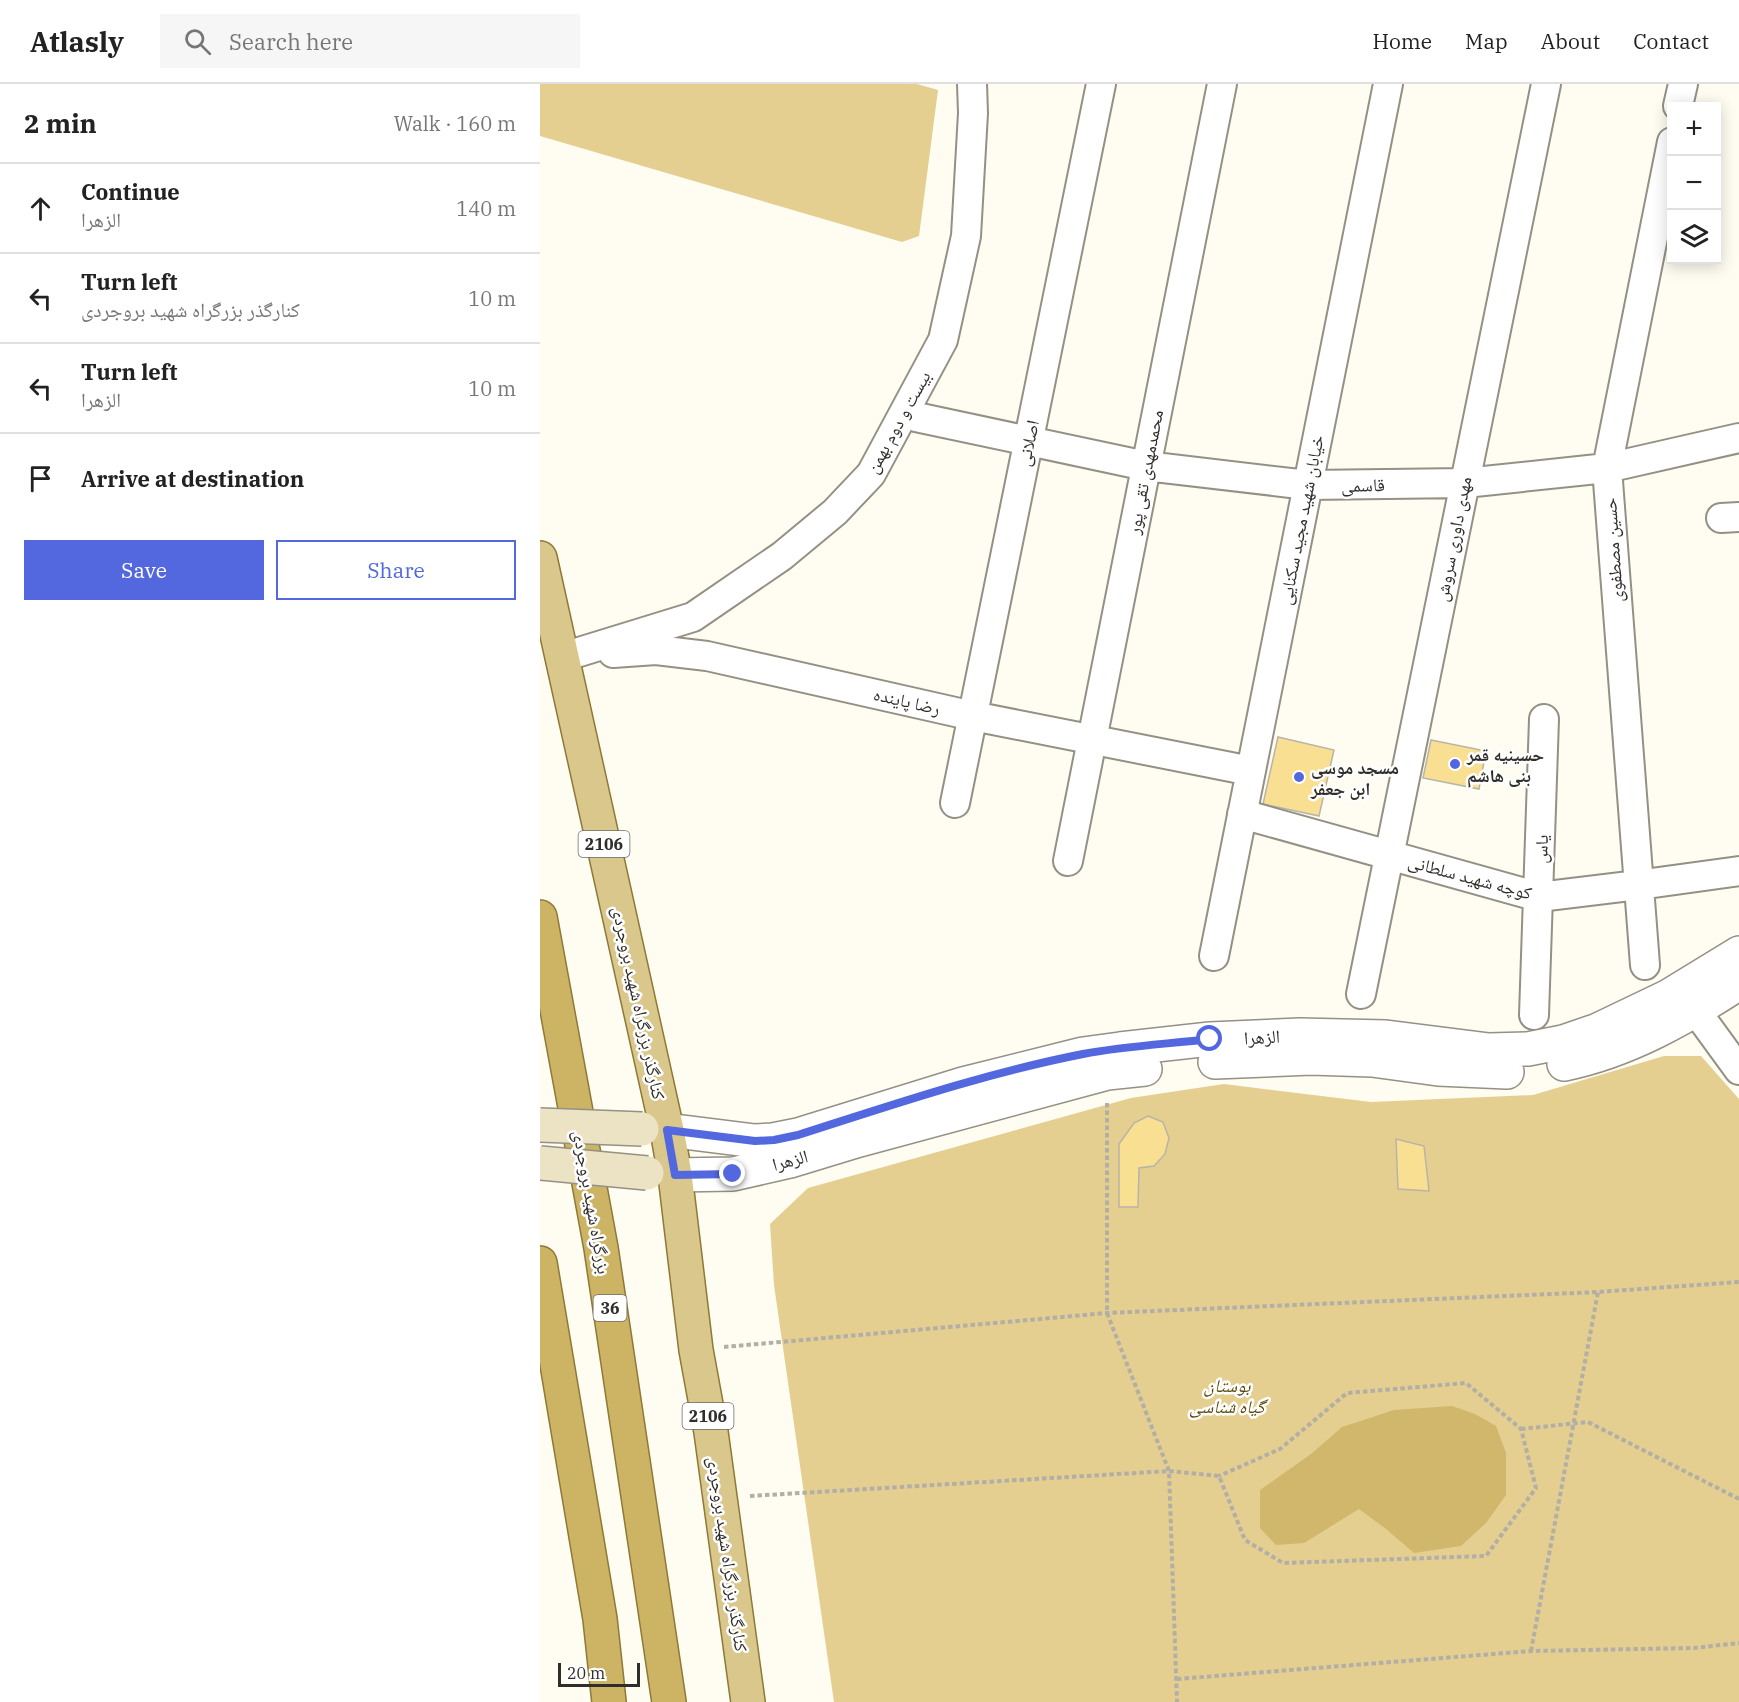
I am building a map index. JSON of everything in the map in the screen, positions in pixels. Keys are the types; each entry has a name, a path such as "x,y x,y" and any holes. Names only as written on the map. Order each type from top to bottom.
{"highway":[{"name":"بزرگراه شهید بروجردی","path":"540,917 601,1248 669,1702"},
{"path":"540,1263 600,1619 609,1702"}],"main road":[{"name":"کنارگذر بزرگراه شهید بروجردی","path":"540,558 563,657 711,1432 748,1702"},
{"path":"540,1125 654,1129"},
{"path":"540,1163 661,1174"}],"street":[{"name":"بیست و دوم بهمن","path":"563,657 693,617 782,556 836,512 871,474 943,340 966,236 973,113 972,84"},
{"name":"اصلانی","path":"955,803 1101,84"},
{"name":"محمدمهدی تقی پور","path":"1068,861 1222,84"},
{"name":"خیابان شهید مجید سکنایی","path":"1214,956 1388,84"},
{"name":"مهدی داوری سروش","path":"1361,994 1546,84"},
{"path":"1679,102 1683,84"},
{"name":"حسین مصطفوی","path":"1645,965 1607,468 1668,156"},
{"name":"قاسمی","path":"916,417 1146,466 1308,485 1465,483 1607,468 1739,438"},
{"name":"رضا پاینده","path":"563,657 656,650 707,656 973,716 1251,771"},
{"name":"یاس","path":"1534,1015 1544,719"},
{"name":"کوچه شهید سلطانی","path":"1242,814 1539,897 1739,871"},
{"name":"الزهرا","path":"654,1129 755,1141 774,1140 798,1135 963,1083 1083,1054 1199,1040 1300,1035 1386,1037 1489,1050 1528,1048 1563,1042 1598,1030 1667,997 1739,953"},
{"name":"الزهرا","path":"661,1174 733,1174 790,1161 1107,1073 1202,1062 1311,1058 1372,1060 1438,1069 1511,1072 1568,1063 1611,1050 1670,1025 1739,983"},
{"path":"1696,1011 1739,1070"}],"path":[{"path":"1107,1073 1107,1313 1169,1471 1178,1702"},
{"path":"696,1350 1107,1313 1598,1292 1739,1282"},
{"path":"1531,1651 1598,1292"},
{"path":"720,1498 1169,1471 1219,1476 1280,1449 1347,1393 1466,1383 1521,1429 1536,1488 1486,1556 1283,1563 1245,1540 1219,1476"},
{"path":"1521,1429 1588,1422 1739,1499"},
{"path":"1177,1678 1531,1651 1694,1648 1739,1643"}],"green space":[{"path":"540,84 917,84 938,90 919,236 902,242 540,136"},
{"name":"بوستان گیاه شناسی","path":"1664,1056 1701,1056 1739,1099 1739,1702 834,1702 774,1285 770,1224 808,1188 1131,1098 1224,1084 1371,1102 1533,1095"}],"shaded area":[{"path":"1452,1406 1475,1414 1496,1426 1506,1453 1506,1495 1486,1523 1461,1546 1414,1553 1359,1509 1304,1543 1276,1545 1260,1528 1260,1490 1311,1454 1342,1427 1394,1410"}],"building":[{"name":"مسجد موسی ابن جعفر","path":"1278,737 1334,750 1319,816 1263,804"},
{"name":"حسینیه قمر بنی هاشم","path":"1431,740 1486,751 1479,789 1423,778"},
{"path":"1148,1116 1163,1122 1169,1138 1165,1154 1154,1166 1139,1168 1138,1207 1119,1207 1119,1144 1134,1123"},
{"path":"1396,1139 1424,1146 1429,1191 1398,1189"}],"place":[{"name":"حسینیه قمر بنی هاشم","path":"1455,764"},
{"name":"مسجد موسی ابن جعفر","path":"1299,777"}],"route":[{"path":"733,1174 675,1175 667,1130 755,1141 774,1140 798,1135 963,1083 1083,1054 1210,1039"}]}
